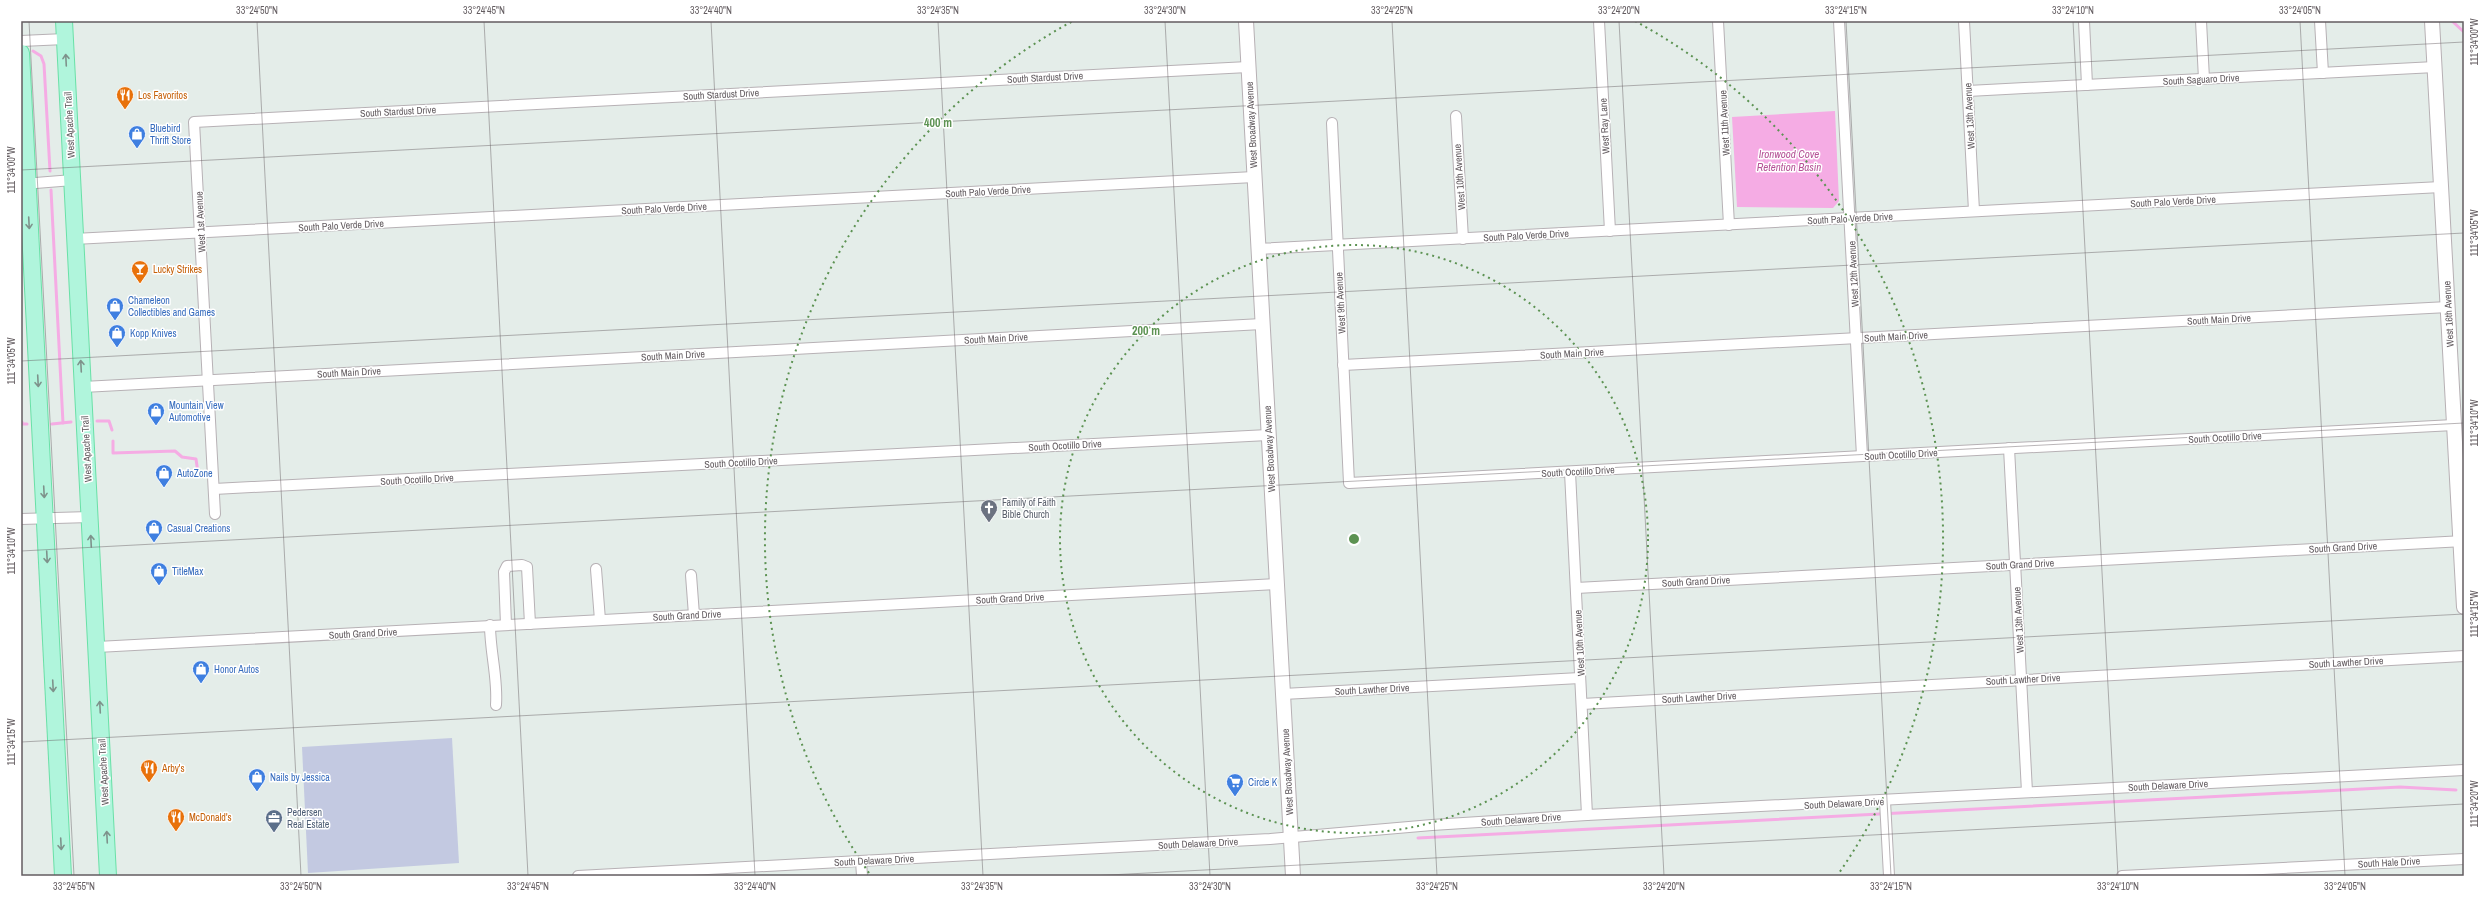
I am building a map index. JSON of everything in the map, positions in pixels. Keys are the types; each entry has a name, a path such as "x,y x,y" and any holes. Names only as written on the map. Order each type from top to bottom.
{"main road":[{"name":"West Apache Trail","path":"64,21 73,180 74,239 97,647 108,876"},
{"name":"West Broadway Avenue","path":"1246,21 1293,876"},
{"name":"West 16th Avenue","path":"2432,21 2454,425 2462,541 2464,607"},
{"path":"21,53 24,184 45,518 63,876"}],"street":[{"name":"West Ray Lane","path":"1599,21 1610,231"},
{"name":"West 11th Avenue","path":"1718,21 1729,225"},
{"name":"West 12th Avenue","path":"1839,21 1862,456"},
{"name":"West 13th Avenue","path":"1964,21 1974,212"},
{"path":"2084,21 2087,85"},
{"path":"2201,21 2204,79"},
{"path":"2320,21 2322,72"},
{"path":"21,41 65,39"},
{"name":"South Stardust Drive","path":"194,122 1248,67"},
{"name":"South Saguaro Drive","path":"1968,91 2435,67"},
{"name":"West 10th Avenue","path":"1456,116 1463,239"},
{"name":"West 1st Avenue","path":"194,122 201,232 214,514"},
{"name":"West 9th Avenue","path":"1332,123 1349,483"},
{"name":"South Palo Verde Drive","path":"74,239 1254,177"},
{"path":"24,184 73,180"},
{"name":"South Palo Verde Drive","path":"1258,250 2441,187"},
{"name":"South Main Drive","path":"1343,365 2448,307"},
{"name":"South Main Drive","path":"83,387 1262,324"},
{"name":"South Ocotillo Drive","path":"1349,483 2454,425"},
{"name":"South Ocotillo Drive","path":"214,489 1268,435"},
{"name":"West 13th Avenue","path":"2009,448 2027,792"},
{"name":"West 10th Avenue","path":"1570,472 1588,815"},
{"path":"21,519 90,517"},
{"name":"South Grand Drive","path":"1576,588 2462,541"},
{"path":"506,625 504,572 507,566 522,565 527,567 530,624"},
{"path":"596,569 600,620"},
{"path":"691,575 694,615"},
{"name":"South Grand Drive","path":"97,647 1277,584"},
{"path":"490,625 490,647 497,689 496,705"},
{"name":"South Lawther Drive","path":"1582,704 2464,656"},
{"name":"South Lawther Drive","path":"1283,694 1580,678"},
{"name":"South Delaware Drive","path":"578,876 1290,838 1432,825 1588,815 1885,810 2027,792 2464,770"},
{"path":"1885,810 1889,876"},
{"name":"South Hale Drive","path":"2122,876 2464,859"},
{"path":"861,861 862,876"}],"shaded area":[{"path":"452,738 459,863 308,873 302,747"}],"water":[{"name":"Ironwood Cove Retention Basin","path":"1835,111 1839,201 1833,208 1737,207 1732,117"}],"waterway":[{"path":"2452,21 2464,32"},
{"path":"33,51 41,56 44,64 50,171"},
{"path":"51,190 63,423"},
{"path":"97,421 109,421 112,430"},
{"path":"22,422 22,424 27,424"},
{"path":"52,424 71,422"},
{"path":"113,441 113,453 175,451 182,457 196,459 198,473 203,475"},
{"path":"1418,838 2400,787 2456,790"}],"place":[{"name":"Los Favoritos","path":"125,110"},
{"name":"Bluebird Thrift Store","path":"137,149"},
{"name":"Lucky Strikes","path":"140,284"},
{"name":"Chameleon Collectibles and Games","path":"115,321"},
{"name":"Kopp Knives","path":"117,348"},
{"name":"Mountain View Automotive","path":"156,426"},
{"name":"AutoZone","path":"164,488"},
{"name":"Family of Faith Bible Church","path":"989,523"},
{"name":"Casual Creations","path":"154,543"},
{"name":"TitleMax","path":"159,586"},
{"name":"Honor Autos","path":"201,684"},
{"name":"Arby's","path":"149,783"},
{"name":"Nails by Jessica","path":"257,792"},
{"name":"Circle K","path":"1235,797"},
{"name":"McDonald's","path":"176,832"},
{"name":"Pedersen Real Estate","path":"274,833"}]}
